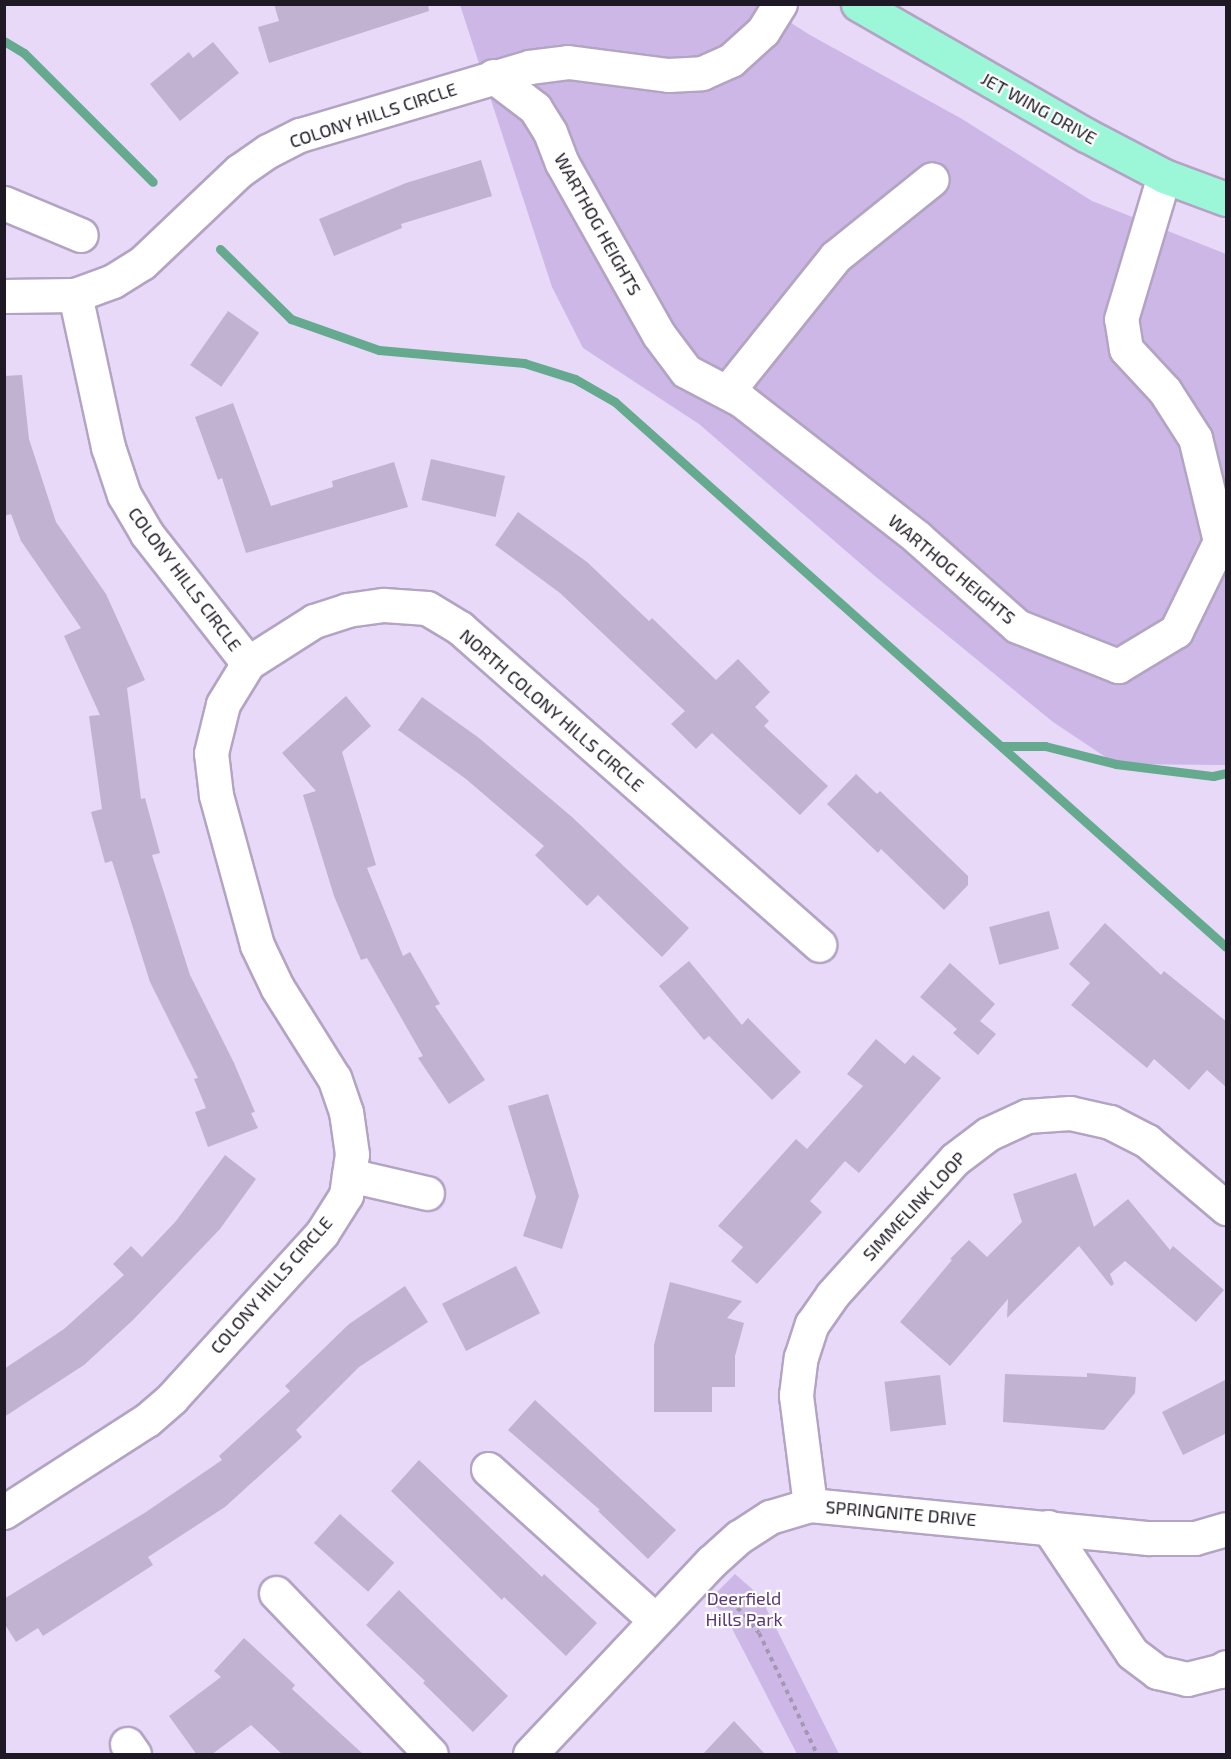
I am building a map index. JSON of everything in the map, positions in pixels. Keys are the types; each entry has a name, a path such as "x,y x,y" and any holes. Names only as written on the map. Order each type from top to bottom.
{"main road":[{"name":"JET WING DRIVE","path":"858,4 1086,135 1164,176 1227,199"}],"street":[{"name":"COLONY HILLS CIRCLE","path":"4,1512 147,1420 172,1398 322,1233 346,1195 352,1154 346,1112 334,1078 277,987 258,945 216,795 211,753 223,704 248,663 147,534 124,495 108,447 75,295 113,281 142,263 239,171 268,151 300,135 529,67 568,62 668,75 702,73 731,60 739,53 763,31 780,4"},
{"name":"WARTHOG HEIGHTS","path":"493,76 535,108 550,132 562,163 658,335 686,371 727,392 918,538 1017,626 1118,666 1176,631 1220,541 1195,438 1165,390 1126,349 1121,319 1164,176"},
{"path":"727,392 835,256 932,179"},
{"path":"4,203 81,235"},
{"path":"4,296 75,295"},
{"name":"NORTH COLONY HILLS CIRCLE","path":"248,663 314,621 347,610 384,605 427,608 460,628 819,945"},
{"name":"SIMMELINK LOOP","path":"810,1505 796,1395 801,1358 812,1324 832,1295 955,1159 988,1134 1027,1116 1070,1113 1110,1122 1147,1141 1227,1208"},
{"path":"349,1175 427,1193"},
{"path":"488,1469 654,1619"},
{"name":"SPRINGNITE DRIVE","path":"530,1755 654,1619 739,1537 762,1522 810,1505 1148,1538 1194,1538 1227,1529"},
{"path":"1048,1527 1132,1653 1157,1672 1187,1679 1220,1671 1227,1666"},
{"path":"276,1593 431,1755"}],"path":[{"path":"700,1573 746,1616 759,1633 817,1755"}],"green space":[{"path":"460,5 763,5 810,35 962,119 1092,201 1226,254 1226,765 1116,764 1053,722 876,577 699,424 583,348 552,287"},
{"name":"Deerfield Hills Park","path":"735,1574 760,1596 839,1754 797,1754 724,1613 708,1601"}],"building":[{"path":"274,4 428,4 429,11 269,63 258,27 279,21"},
{"path":"213,42 239,73 180,121 150,84 189,52 193,58"},
{"path":"481,160 492,196 401,224 402,228 334,256 319,219 406,183"},
{"path":"228,311 259,333 221,387 190,365"},
{"path":"22,375 29,439 56,522 106,594 145,680 127,688 141,799 145,798 160,853 152,855 190,975 234,1063 255,1112 251,1113 258,1128 208,1147 195,1112 206,1108 194,1079 198,1078 150,982 112,861 105,863 91,812 102,809 89,716 100,715 64,636 81,628 21,541 11,514 4,516 4,376"},
{"path":"233,403 271,506 333,487 332,481 394,462 408,507 246,553 222,478 218,480 195,417"},
{"path":"431,459 505,476 496,517 422,500"},
{"path":"518,512 587,562 649,621 652,618 716,680 738,659 770,692 755,707 769,721 764,726 828,786 800,815 712,733 696,749 671,724 685,711 560,593 495,545"},
{"path":"346,696 371,726 342,752 376,865 367,868 403,956 410,952 440,1004 435,1006 485,1080 449,1104 418,1058 423,1056 367,958 361,960 334,896 303,795 316,791 282,753"},
{"path":"422,697 479,738 572,817 689,928 662,957 598,895 587,906 535,855 544,846 466,779 398,730"},
{"path":"856,774 877,794 880,791 968,876 968,885 944,910 881,849 878,853 827,804"},
{"path":"1049,911 1059,949 999,965 989,927"},
{"path":"1105,923 1161,975 1164,971 1227,1022 1227,1088 1207,1070 1189,1090 1154,1059 1147,1068 1071,1005 1090,983 1069,964"},
{"path":"689,961 742,1025 748,1018 801,1072 772,1100 709,1036 704,1040 659,986"},
{"path":"950,963 995,1004 980,1021 996,1034 978,1055 953,1033 957,1029 920,997"},
{"path":"876,1039 905,1064 913,1055 941,1078 859,1173 845,1161 810,1201 822,1212 757,1284 731,1261 743,1247 718,1226 796,1139 807,1149 863,1086 847,1074"},
{"path":"548,1094 579,1196 562,1249 523,1236 536,1197 508,1106"},
{"path":"225,1155 256,1179 220,1229 133,1320 84,1365 4,1417 4,1369 64,1329 124,1275 113,1264 131,1246 142,1257 176,1221"},
{"path":"1076,1173 1094,1227 1128,1199 1170,1250 1173,1246 1224,1290 1196,1322 1125,1261 1110,1274 1114,1284 1111,1286 1079,1246 1007,1318 1008,1299 950,1366 900,1322 952,1260 950,1259 969,1240 987,1257 1022,1222 1013,1194"},
{"path":"516,1266 540,1313 466,1351 442,1304"},
{"path":"670,1282 742,1301 727,1318 744,1323 735,1356 735,1387 712,1387 712,1412 654,1412 654,1345"},
{"path":"405,1286 428,1322 359,1367 296,1430 302,1437 225,1507 148,1557 153,1565 43,1636 38,1628 16,1642 4,1623 4,1599 146,1512 222,1460 219,1456 290,1391 285,1386 349,1324"},
{"path":"1087,1373 1136,1377 1135,1393 1104,1430 1003,1422 1005,1374 1087,1377"},
{"path":"940,1375 946,1425 891,1431 884,1382"},
{"path":"1227,1379 1227,1433 1183,1455 1162,1412"},
{"path":"535,1400 676,1530 648,1559 598,1511 600,1510 508,1430"},
{"path":"419,1460 542,1577 544,1574 597,1623 566,1656 504,1597 502,1600 391,1491"},
{"path":"340,1514 394,1563 368,1592 314,1543"},
{"path":"399,1590 508,1696 473,1732 423,1683 425,1681 366,1625"},
{"path":"244,1638 295,1685 292,1689 364,1755 283,1755 251,1725 211,1755 197,1755 169,1716 221,1677 214,1671"},
{"path":"734,1721 766,1755 702,1755"}],"waterway":[{"path":"4,41 24,53 153,182"},
{"path":"220,249 291,319 379,350 524,363 575,379 615,402 1226,947"},
{"path":"1002,746 1045,746 1116,764 1213,776 1226,773"}]}
